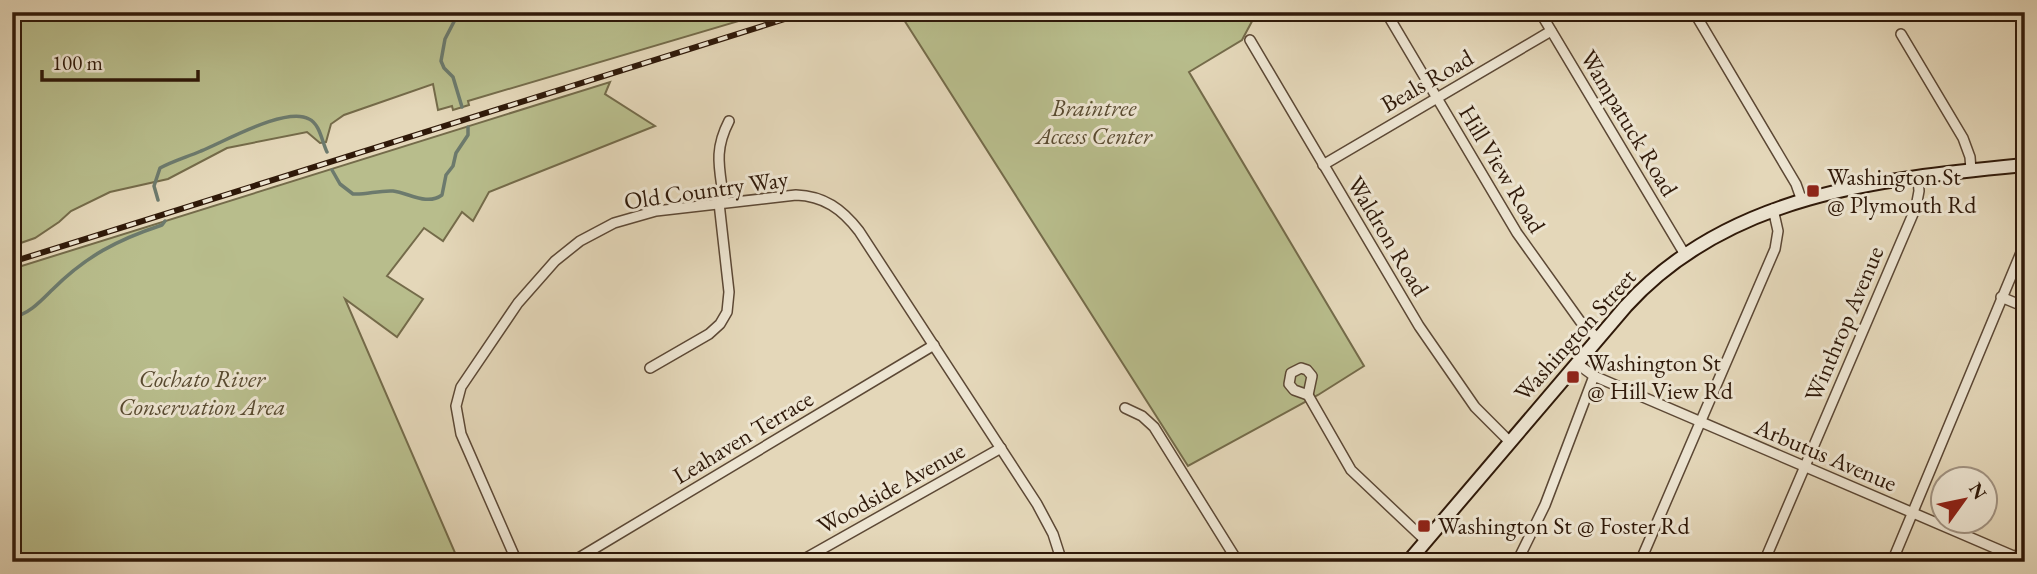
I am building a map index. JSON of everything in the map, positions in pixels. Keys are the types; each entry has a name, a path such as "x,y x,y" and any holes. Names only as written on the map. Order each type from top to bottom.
{"main road":[{"name":"Washington Street","path":"1408,562 1597,338 1645,286 1684,253 1720,232 1773,209 1802,201 1918,178 2025,165"}],"street":[{"name":"Hill View Road","path":"1386,12 1523,242 1580,321 1597,338"},
{"name":"Wampatuck Road","path":"1540,12 1684,253"},
{"path":"1694,12 1796,184 1802,201"},
{"name":"Beals Road","path":"1323,165 1551,31"},
{"path":"1901,34 1959,131 1968,151 1971,170"},
{"name":"Waldron Road","path":"1250,40 1436,352 1475,407 1509,441"},
{"path":"650,368 709,334 720,324 727,312 729,292 718,145 729,121"},
{"name":"Winthrop Avenue","path":"1764,562 1916,207 1918,178"},
{"name":"Old Country Way","path":"517,562 458,426 456,406 461,387 535,281 571,248 622,220 656,211 796,195 817,198 833,205 849,218 871,248 1048,524 1062,562"},
{"path":"1640,562 1775,249 1778,231 1773,209"},
{"path":"1892,562 2025,243"},
{"path":"2001,297 2025,307"},
{"name":"Leahaven Terrace","path":"572,562 934,345"},
{"name":"Arbutus Avenue","path":"1576,363 1594,376 2019,561"},
{"path":"1517,562 1545,505 1594,376"},
{"path":"1308,395 1351,470 1425,540"},
{"path":"1125,408 1142,416 1154,427 1238,562"},
{"name":"Woodside Avenue","path":"803,561 1001,449"},
{"path":"2019,561 2025,540"}],"green space":[{"path":"12,12 769,12 468,101 469,105 453,110 452,106 438,110 433,84 344,115 331,124 326,142 320,143 307,132 227,148 168,179 110,192 71,211 35,238 12,246"},
{"name":"Braintree Access Center","path":"899,12 1257,12 1242,40 1189,72 1364,366 1318,395 1188,466"},
{"name":"Cochato River Conservation Area","path":"610,82 605,94 655,126 489,192 473,221 462,212 443,241 424,228 387,276 423,299 397,337 345,299 459,562 12,562 12,269"}],"waterway":[{"path":"459,12 445,39 441,61 453,77 462,107"},
{"path":"158,200 154,186 160,168 271,121 299,116 313,121 327,152"},
{"path":"332,170 340,184 353,194 393,191 424,199 436,198 442,195 446,175 468,135 468,127"},
{"path":"12,317 34,307 90,258 116,243 162,225 165,221"}],"railway":[{"path":"12,262 807,12"}],"place":[{"name":"Washington St @ Plymouth Rd","path":"1813,191"},
{"name":"Washington St @ Hill View Rd","path":"1573,377"},
{"name":"Washington St @ Foster Rd","path":"1424,526"}]}
